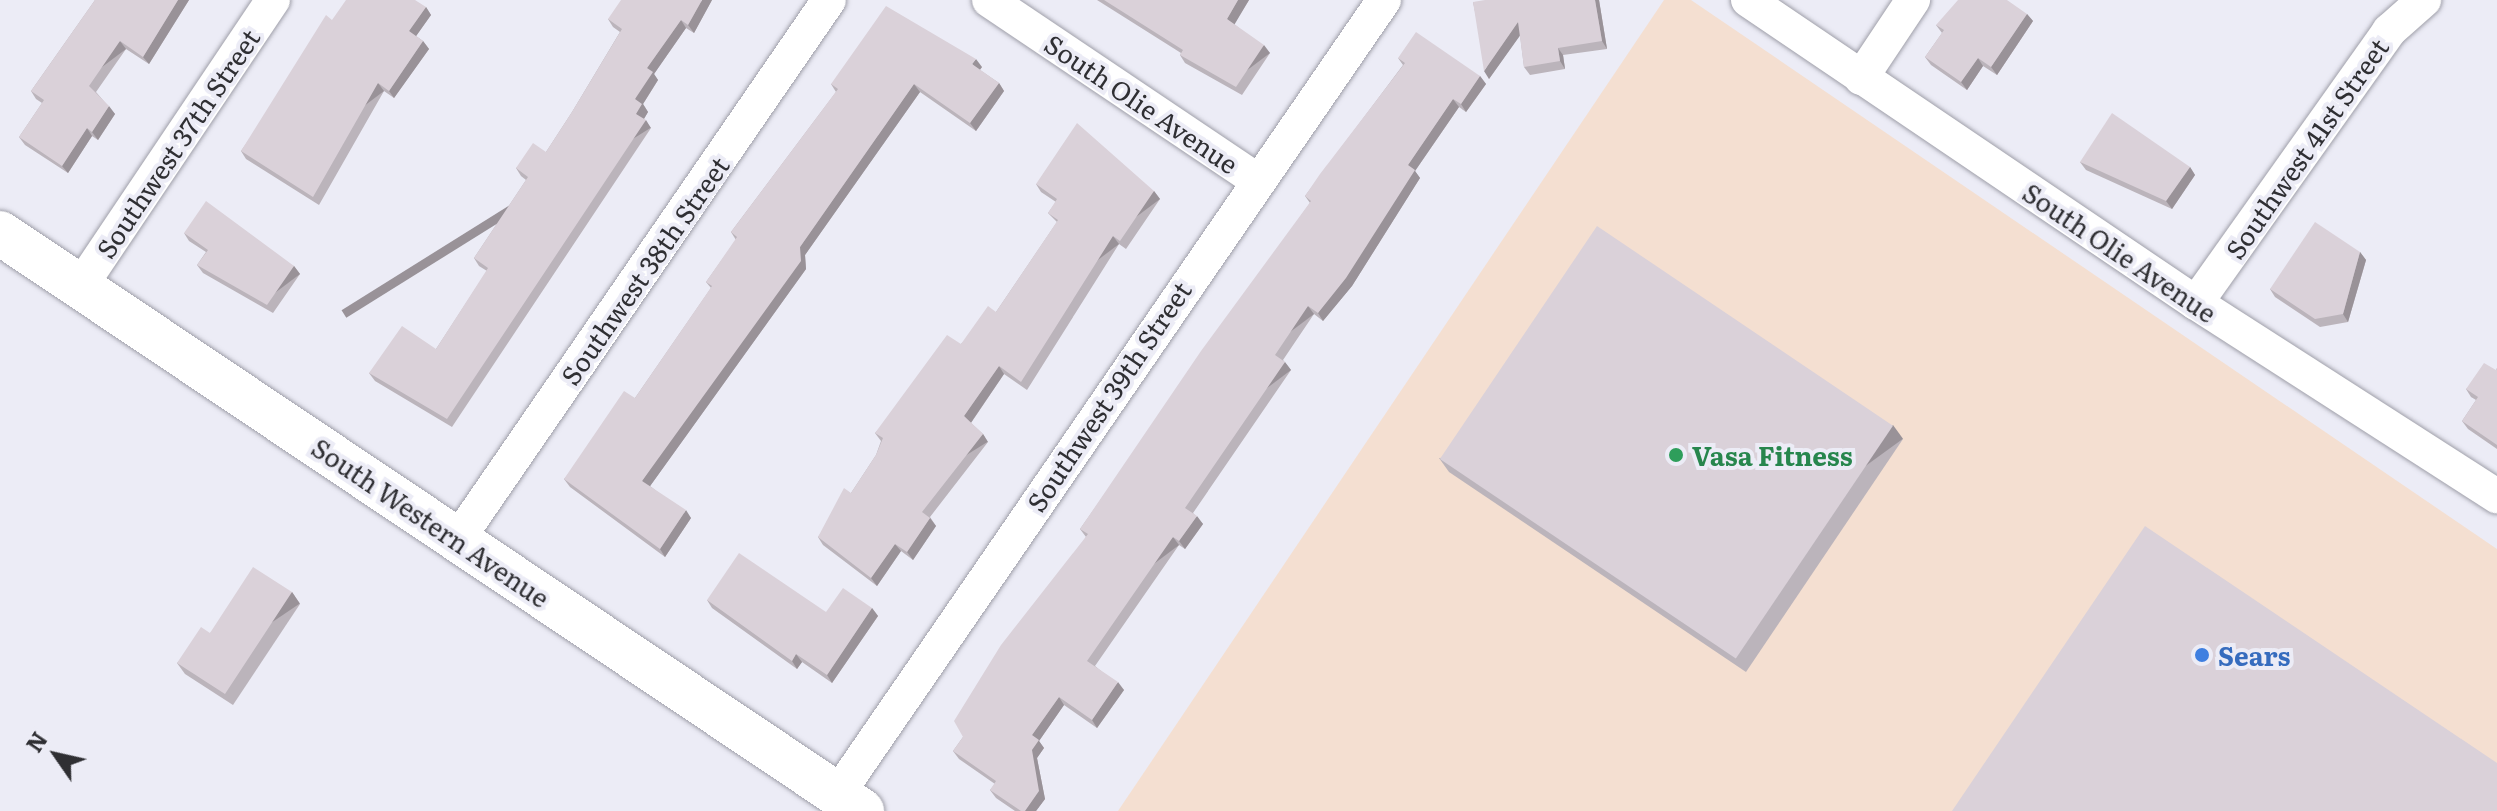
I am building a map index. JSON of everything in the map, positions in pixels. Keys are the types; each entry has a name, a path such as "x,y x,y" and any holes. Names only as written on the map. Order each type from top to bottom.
{"main road":[{"name":"South Western Avenue","path":"0,233 850,803"}],"street":[{"name":"Southwest 37th Street","path":"80,287 273,0"},
{"name":"Southwest 38th Street","path":"458,539 829,0"},
{"name":"South Olie Avenue","path":"989,0 1255,179"},
{"name":"Southwest 39th Street","path":"850,803 1255,179 1384,0"},
{"name":"South Olie Avenue","path":"1748,0 2196,303 2497,496"},
{"path":"1861,78 1913,0"},
{"name":"Southwest 41st Street","path":"2196,303 2389,31 2424,0"}],"shaded area":[{"path":"1664,0 1691,0 2497,549 2497,811 1118,811"}],"building":[{"path":"95,0 178,0 143,57 120,41 89,86 109,106 92,132 87,128 62,166 19,137 44,100 31,91"},
{"path":"346,0 415,0 426,7 409,31 423,41 389,91 378,83 313,197 241,151 326,15 332,20"},
{"path":"621,0 702,0 688,25 681,20 647,68 653,72 635,99 642,104 636,114 646,120 447,419 369,373 402,326 436,349 488,268 474,258 528,177 516,168 533,143 546,152 622,29 608,19"},
{"path":"1104,0 1238,0 1227,19 1264,45 1236,87 1180,55 1183,50"},
{"path":"1595,0 1602,41 1558,48 1560,61 1524,67 1518,22 1484,71 1473,2"},
{"path":"1958,0 2007,0 2027,14 1991,67 1978,58 1961,82 1925,57 1944,30 1936,25"},
{"path":"886,6 976,59 972,64 999,83 970,123 914,84 800,247 801,261 642,481 686,510 660,549 564,479 624,391 635,398 712,286 706,282 737,237 731,232 838,89 831,84"},
{"path":"1416,32 1480,76 1461,104 1453,99 1408,165 1415,170 1346,278 1318,313 1308,306 1275,355 1285,362 1185,508 1197,516 1179,541 1173,537 1087,661 1118,682 1092,720 1059,697 1032,735 1039,740 1032,750 1039,791 1025,811 1021,811 990,790 996,781 953,751 963,737 954,721 1001,645 1088,534 1080,529 1201,351 1311,201 1305,196 1320,174 1405,63 1398,58"},
{"path":"2112,113 2190,167 2166,201 2080,162"},
{"path":"1077,123 1154,191 1120,241 1113,236 1021,382 999,366 964,416 983,434 922,512 930,518 907,552 895,544 871,578 818,537 844,488 851,493 876,455 883,438 875,433 947,335 961,344 988,306 996,312 1058,220 1048,213 1057,199 1036,184"},
{"path":"206,201 294,266 267,305 197,265 208,250 184,233"},
{"path":"2315,222 2360,252 2343,314 2315,319 2270,289"},
{"name":"Vasa Fitness","path":"1597,226 1893,426 1736,659 1440,459"},
{"path":"2484,363 2497,368 2497,445 2462,421 2478,397 2466,389"},
{"name":"Sears","path":"2145,526 2497,763 2497,811 1952,811"},
{"path":"739,553 826,612 843,588 872,608 827,675 796,654 792,661 707,600"},
{"path":"253,567 292,592 225,694 177,663 201,627 210,633"}],"place":[{"name":"Vasa Fitness","path":"1676,455"},
{"name":"Sears","path":"2202,655"}]}
